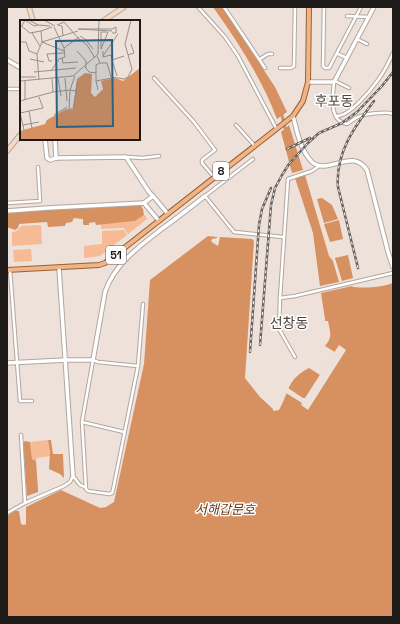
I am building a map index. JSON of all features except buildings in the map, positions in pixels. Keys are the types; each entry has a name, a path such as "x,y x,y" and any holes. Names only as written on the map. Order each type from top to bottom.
{"main road":[{"path":"29,7 33,20"},
{"path":"104,20 124,7"},
{"name":"8","path":"163,217 291,117 302,101 308,82 309,7"},
{"path":"7,150 20,135"},
{"name":"51","path":"8,270 59,268 99,265 105,263 163,217"}],"street":[{"path":"198,7 225,38 238,56 278,127"},
{"path":"224,7 265,68"},
{"path":"280,68 291,68 294,66 295,7"},
{"path":"324,7 323,66 325,68 330,68 361,7"},
{"path":"374,7 334,82 333,108 335,116 342,123 346,124 355,118 364,115 389,112 393,114"},
{"path":"347,16 357,15 369,17"},
{"path":"357,39 367,44"},
{"path":"335,116 338,117 342,115 361,100 378,80 393,53"},
{"path":"260,59 268,54 272,54"},
{"path":"338,54 347,58"},
{"path":"7,60 20,67"},
{"path":"154,78 194,122 215,150 202,160 202,163 214,177"},
{"path":"308,82 334,82 349,88"},
{"path":"7,89 20,89"},
{"path":"291,117 303,148 311,160 319,165 328,165 355,160 364,164 368,172 393,267"},
{"path":"236,125 254,145"},
{"path":"45,140 47,158 50,160 56,158 143,158 159,156"},
{"path":"55,140 56,158"},
{"path":"126,157 149,192 168,214"},
{"path":"86,488 82,422 105,292 112,278 124,261 137,248 253,158"},
{"path":"295,357 279,329 283,237 288,181 289,177 312,171 319,165"},
{"path":"7,203 40,201 38,167"},
{"path":"7,212 48,208 144,203 153,196"},
{"path":"205,196 234,232 283,237"},
{"path":"144,203 159,221"},
{"path":"7,513 25,503 64,486 70,482 73,476 59,268"},
{"path":"8,270 20,401 32,401"},
{"path":"280,298 393,273"},
{"path":"73,476 80,485 88,491 106,494 112,493 138,366 143,304"},
{"path":"7,364 66,360 93,360 98,362 138,366"},
{"path":"82,422 124,432"},
{"path":"21,435 25,503"}],"shaded area":[{"path":"213,7 222,7 275,87 287,112 277,119 249,61"},
{"path":"289,125 303,170 292,173 281,132"},
{"path":"305,175 329,256 333,261 339,282 320,286 313,233 295,178"},
{"path":"322,198 332,205 338,219 324,223 317,199"},
{"path":"140,204 144,215 135,221 96,225 95,222 89,223 89,225 84,225 83,219 74,218 72,222 66,223 65,226 48,227 47,222 19,224 18,228 15,230 7,227 7,212"},
{"path":"144,215 147,219 128,234 124,228 101,229 101,224 135,221"},
{"path":"339,220 343,239 330,242 324,224"},
{"path":"41,225 42,244 12,246 12,232 17,231 21,226"},
{"path":"124,230 127,235 100,256 84,258 84,246 102,244 102,231"},
{"name":"서해갑문호","path":"208,236 217,237 211,241 218,246 220,237 252,239 254,241 245,378 260,397 273,409 273,411 279,410 292,382 296,377 309,368 320,375 335,352 325,346 330,337 330,331 328,321 325,321 321,293 352,286 373,287 393,283 393,617 7,617 7,516 15,511 19,511 21,524 24,525 26,524 26,507 61,490 100,508 106,507 114,502 144,364 150,280"},
{"path":"31,249 32,261 14,262 13,250"},
{"path":"348,255 353,278 342,281 335,258"},
{"path":"48,440 50,456 37,458 36,461 32,459 30,442"},
{"path":"48,440 51,440 53,454 63,454 64,478 60,474 49,469 50,453"},
{"path":"25,441 30,442 32,459 36,461 38,489 38,492 27,496 23,443"}],"pier":[{"path":"339,345 346,350 308,410 301,405 302,403 286,393 288,388 305,398"}],"waterway":[{"path":"281,111 285,128"}],"railway":[{"path":"260,345 271,205 275,188 289,164 308,143 319,133 342,123 357,112 393,72"},
{"path":"358,268 338,187 338,175 343,151 353,130 374,101"},
{"path":"287,149 310,138"},
{"path":"250,352 259,225 262,209 271,188"}],"district":[{"name":"후포동","path":"334,101"},
{"name":"선창동","path":"289,323"}]}
